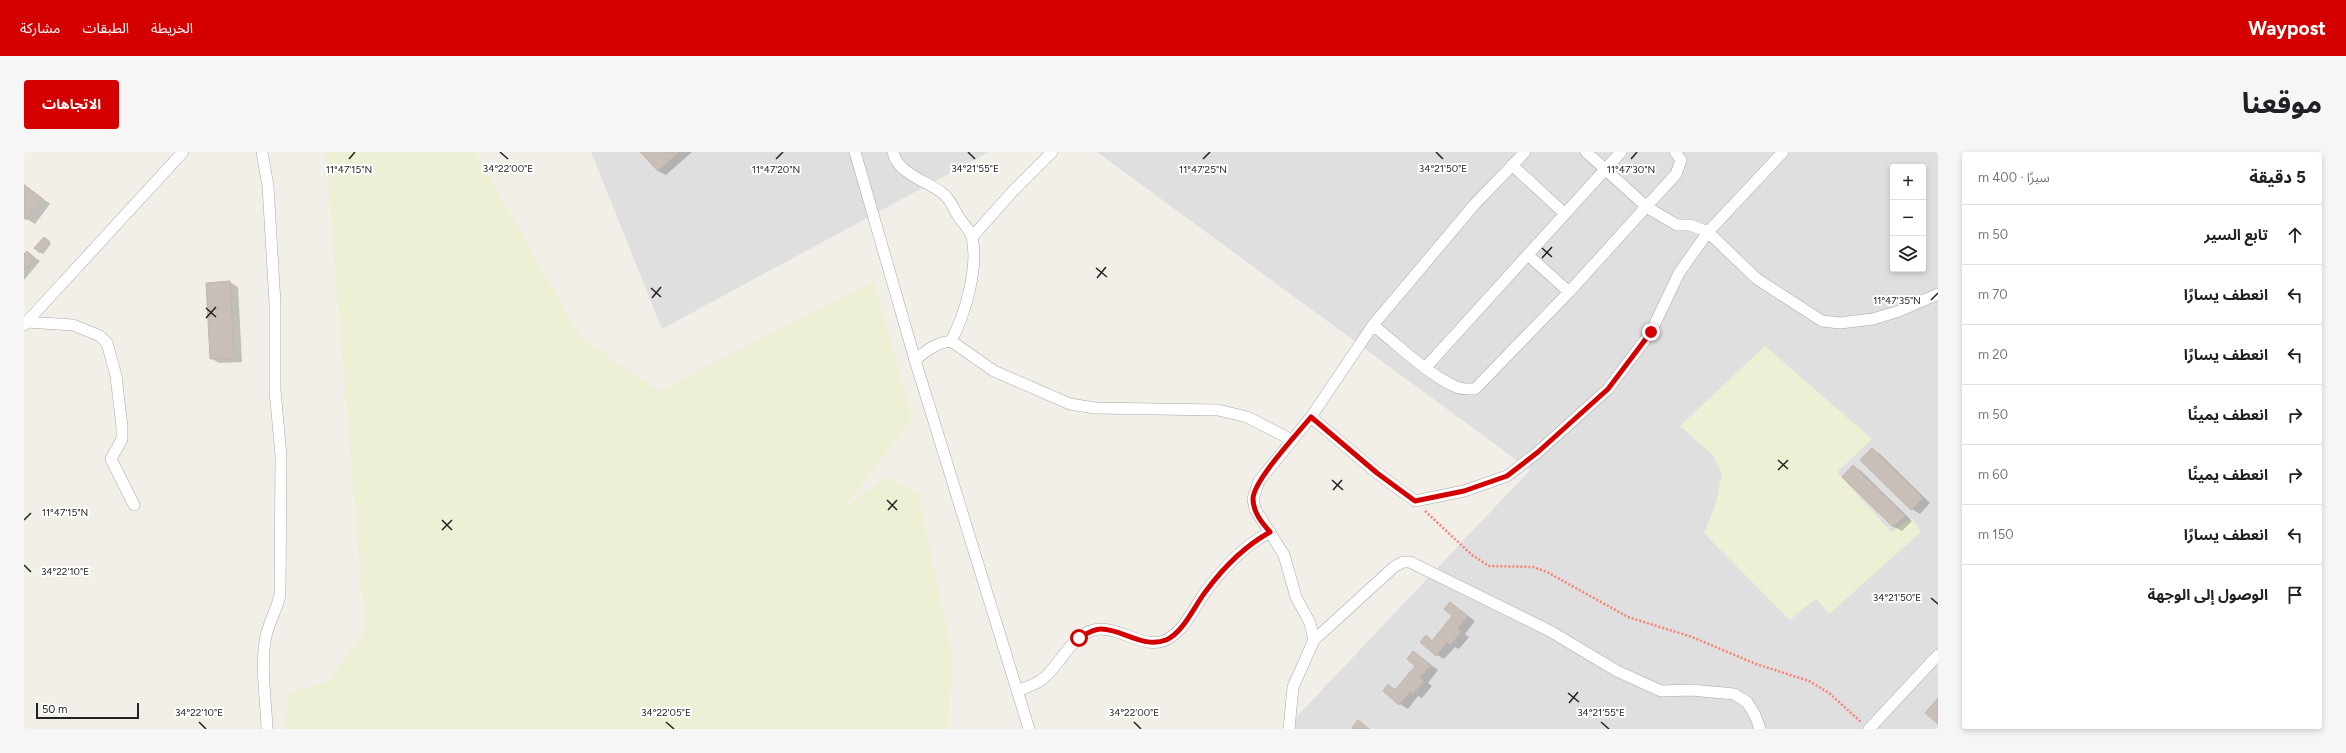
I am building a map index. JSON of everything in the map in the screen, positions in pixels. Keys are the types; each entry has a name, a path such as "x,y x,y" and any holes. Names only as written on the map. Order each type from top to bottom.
{"street":[{"path":"26,324 183,152"},
{"path":"262,152 268,186 275,303 275,398 281,456 280,595 277,611 266,634 264,649 267,729"},
{"path":"855,152 915,360 1029,729"},
{"path":"893,152 900,164 909,172 948,197 972,237 973,264 968,295 959,327 951,341 935,346 915,360"},
{"path":"972,237 1014,190 1052,152"},
{"path":"1314,640 1310,623 1296,597 1284,555 1260,519 1253,499 1259,481 1311,417 1373,325 1474,205 1525,152"},
{"path":"1586,152 1648,208 1677,224 1690,225 1708,232 1757,279 1822,321 1840,323 1873,319 1899,311 1938,294"},
{"path":"1426,367 1621,152"},
{"path":"1373,325 1426,367 1454,386 1463,389 1475,389 1570,292 1648,208 1680,167 1681,160 1675,152"},
{"path":"1311,417 1377,473 1415,501 1464,491 1507,476 1538,452 1608,389 1647,338 1679,273 1708,232 1783,152"},
{"path":"1512,166 1565,214"},
{"path":"1528,254 1570,292"},
{"path":"26,324 73,325 100,336 107,343 115,370 122,427 122,439 111,459 134,505"},
{"path":"951,341 994,371 1070,404 1095,408 1218,410 1247,417 1292,440"},
{"path":"1018,691 1041,680 1079,638 1091,631 1101,629 1137,640 1158,642 1173,636 1190,616 1206,591 1238,554 1270,532"},
{"path":"1289,729 1293,687 1314,640 1394,567 1402,562 1410,562 1550,631 1617,671 1661,691 1692,690 1734,694 1746,702 1755,715 1760,729"},
{"path":"1869,729 1938,655"}],"path":[{"path":"1415,501 1476,558 1489,566 1533,567 1547,572 1628,617 1692,638 1756,664 1809,681 1829,693 1869,729"}],"shaded area":[{"path":"591,152 989,152 662,329"},
{"path":"1097,152 1938,152 1938,729 1285,729 1530,470"}],"green space":[{"path":"325,152 475,152 581,338 659,391 874,281 912,419 843,509 886,477 918,492 952,654 949,729 285,729 289,693 328,681 365,631"},
{"path":"1765,346 1872,439 1837,472 1891,532 1912,518 1921,532 1829,614 1816,598 1790,620 1704,533 1716,503 1722,473 1713,455 1680,426"}],"building":[{"path":"640,152 679,152 658,171"},
{"path":"24,185 43,199 26,220 24,218"},
{"path":"44,237 50,242 42,249 40,253 34,248"},
{"path":"27,251 35,258 24,271 24,254"},
{"path":"230,281 234,358 210,359 206,283"},
{"path":"1872,448 1923,498 1911,510 1860,460"},
{"path":"1853,465 1905,516 1893,527 1842,477"},
{"path":"1450,602 1468,616 1457,629 1461,632 1450,645 1447,642 1436,656 1420,642 1426,635 1432,641 1452,616 1444,609"},
{"path":"1413,651 1431,665 1420,678 1424,681 1413,694 1410,692 1399,705 1383,691 1388,684 1395,690 1415,666 1407,659"},
{"path":"1938,698 1938,724 1925,713"},
{"path":"1358,720 1369,729 1353,729 1352,728"}],"route":[{"path":"1079,638 1091,631 1101,629 1117,632 1137,640 1158,642 1173,636 1190,616 1206,591 1238,554 1270,532 1260,519 1255,509 1253,499 1259,481 1311,417 1377,473 1415,501 1464,491 1488,485 1507,476 1538,452 1608,389 1626,368 1651,332"}]}
